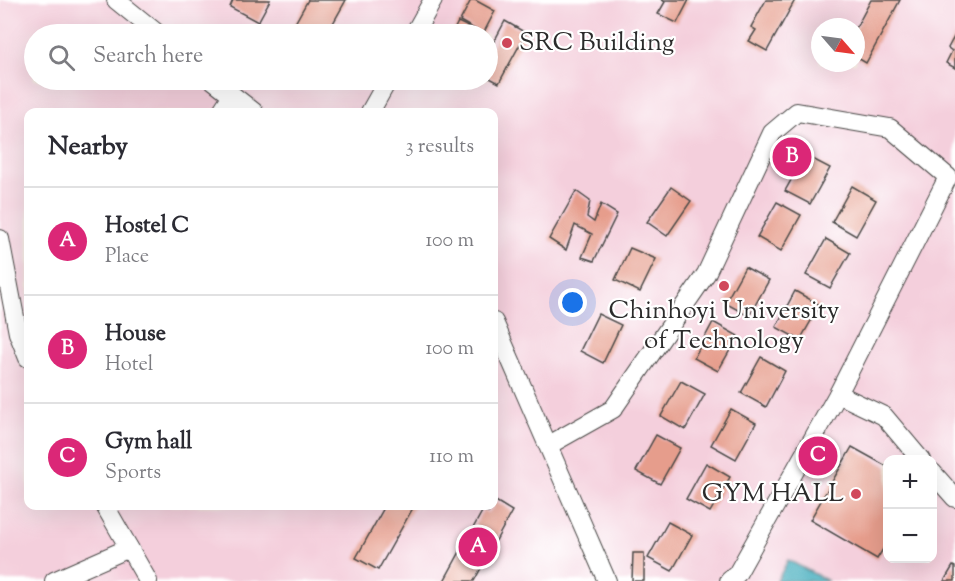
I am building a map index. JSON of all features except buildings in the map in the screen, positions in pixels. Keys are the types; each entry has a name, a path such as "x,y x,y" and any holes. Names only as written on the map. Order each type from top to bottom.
{"lane":[{"path":"116,0 146,24"},
{"path":"420,24 433,0"},
{"path":"226,90 250,108"},
{"path":"372,108 382,90"},
{"path":"224,108 232,95"},
{"path":"549,445 614,409 706,274 772,133 797,112 890,128 952,178 838,394 737,574 729,581"},
{"path":"0,239 23,330"},
{"path":"498,331 607,581"},
{"path":"838,394 884,416 918,455"},
{"path":"937,477 955,498"},
{"path":"107,510 148,581"},
{"path":"54,581 129,548"}],"shaded area":[{"name":"Chinhoyi University of Technology","path":"0,0 955,0 955,581 0,581"}],"water":[{"path":"788,560 828,581 777,581"}],"place":[{"name":"SRC Building","path":"507,43"},
{"name":"House","path":"792,157"},
{"name":"Chinhoyi University of Technology","path":"724,286"},
{"name":"Gym hall","path":"818,456"},
{"name":"GYM HALL","path":"856,494"},
{"name":"Hostel C","path":"478,547"}]}
